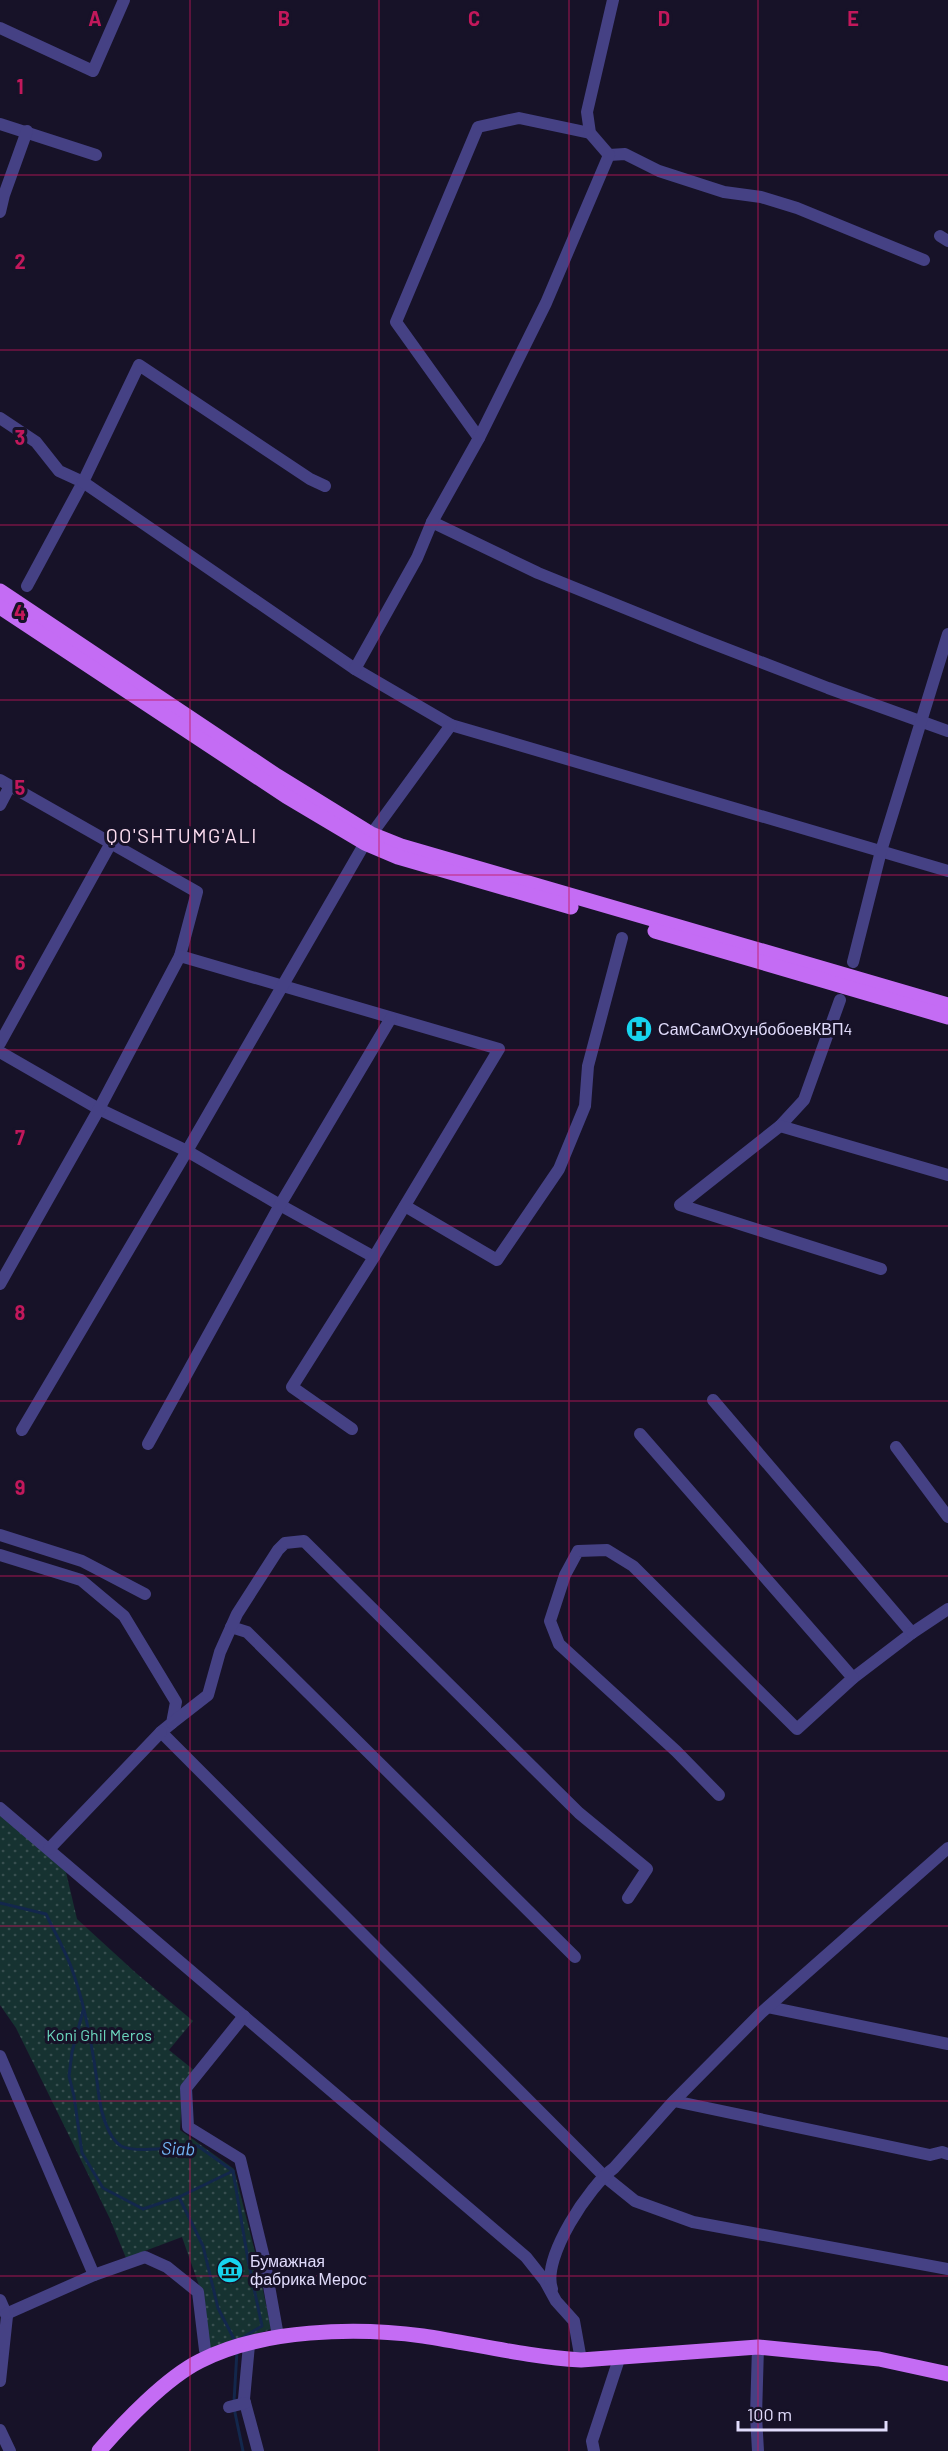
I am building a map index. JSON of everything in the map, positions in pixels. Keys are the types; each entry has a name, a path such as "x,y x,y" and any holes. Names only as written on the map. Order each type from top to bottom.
{"main road":[{"path":"0,591 398,857 948,1017"},
{"path":"0,607 286,796 368,838 948,1005"},
{"path":"99,2451 157,2393 199,2361 278,2336 336,2332 421,2336 554,2358 580,2360 758,2347 879,2359 948,2374"}],"street":[{"path":"0,28 93,71 124,0"},
{"path":"609,155 590,133 587,112 614,0"},
{"path":"479,438 396,322 478,127 519,118 590,133"},
{"path":"0,124 27,131 96,156"},
{"path":"0,212 27,131"},
{"path":"609,155 626,154 659,171 724,192 762,197 788,205 924,260"},
{"path":"355,669 417,558 432,522 479,438 546,303 609,155"},
{"path":"27,586 83,482 139,365 310,479 325,486"},
{"path":"0,418 36,442 58,471 83,482 355,669 451,725 948,871"},
{"path":"432,522 538,573 711,643 921,723 948,731"},
{"path":"853,962 881,851 948,634"},
{"path":"22,1430 188,1151 368,838 451,725"},
{"path":"0,805 5,783 198,892 180,956 99,1109 0,1284"},
{"path":"0,1043 111,843"},
{"path":"405,1206 497,1260 559,1169 585,1106 588,1066 622,938"},
{"path":"180,956 499,1049 374,1257 292,1387 352,1429"},
{"path":"840,1000 804,1100 780,1126 680,1205 881,1269"},
{"path":"148,1444 280,1205 391,1018"},
{"path":"0,1052 99,1109 188,1151 374,1257"},
{"path":"780,1126 948,1176"},
{"path":"713,1400 912,1633"},
{"path":"640,1434 853,1678"},
{"path":"896,1447 948,1517"},
{"path":"0,1535 82,1561 146,1594"},
{"path":"49,1849 161,1732 208,1695 220,1652 237,1614 278,1550 285,1543 294,1540 304,1541 579,1813 647,1869 628,1898"},
{"path":"719,1795 676,1751 559,1644 550,1621 565,1575 578,1551 607,1550 633,1566 797,1729 853,1678 948,1609"},
{"path":"0,1555 81,1580 124,1616 176,1702 172,1723"},
{"path":"231,1628 247,1632 575,1957"},
{"path":"161,1732 604,2176 635,2201 693,2222 948,2269"},
{"path":"0,1808 526,2257 546,2281 556,2301 574,2321 580,2360"},
{"path":"556,2301 549,2281 552,2258 561,2238 604,2176 768,2007 948,1848"},
{"path":"768,2007 948,2044"},
{"path":"244,2016 186,2088 188,2127 240,2159 264,2258 278,2336"},
{"path":"0,2056 94,2275"},
{"path":"675,2101 930,2155 942,2152 948,2154"},
{"path":"6,2314 94,2275 145,2257 167,2267 198,2292 205,2350 216,2355"},
{"path":"0,2300 6,2314 0,2381"},
{"path":"249,2345 238,2405 258,2451"},
{"path":"758,2347 756,2416 758,2451"},
{"path":"594,2451 592,2440 620,2356"},
{"path":"0,2430 10,2451"}],"green space":[{"name":"Koni Ghil Meros","path":"0,1814 65,1868 77,1919 193,2021 169,2050 195,2071 183,2087 180,2130 234,2169 257,2260 271,2329 210,2351 201,2291 182,2237 126,2258 110,2219 16,2028 0,2005"}],"waterway":[{"name":"Siab","path":"0,1903 46,1914 67,1957 82,2002 103,2117 116,2142 121,2146 137,2149 198,2146 233,2171 179,2197 203,2246 218,2308 235,2341"},
{"path":"83,2011 72,2052 69,2076 82,2153 103,2188 143,2209 179,2197"},
{"path":"233,2171 262,2326 242,2338"},
{"name":"Siab","path":"234,2401 237,2351"},
{"name":"Siab","path":"234,2408 243,2451"}],"place":[{"name":"СамСамОхунбобоевКВП4","path":"639,1029"},
{"name":"Бумажная фабрика Мерос","path":"230,2270"}],"district":[{"name":"QO'SHTUMG'ALI","path":"182,836"}]}
